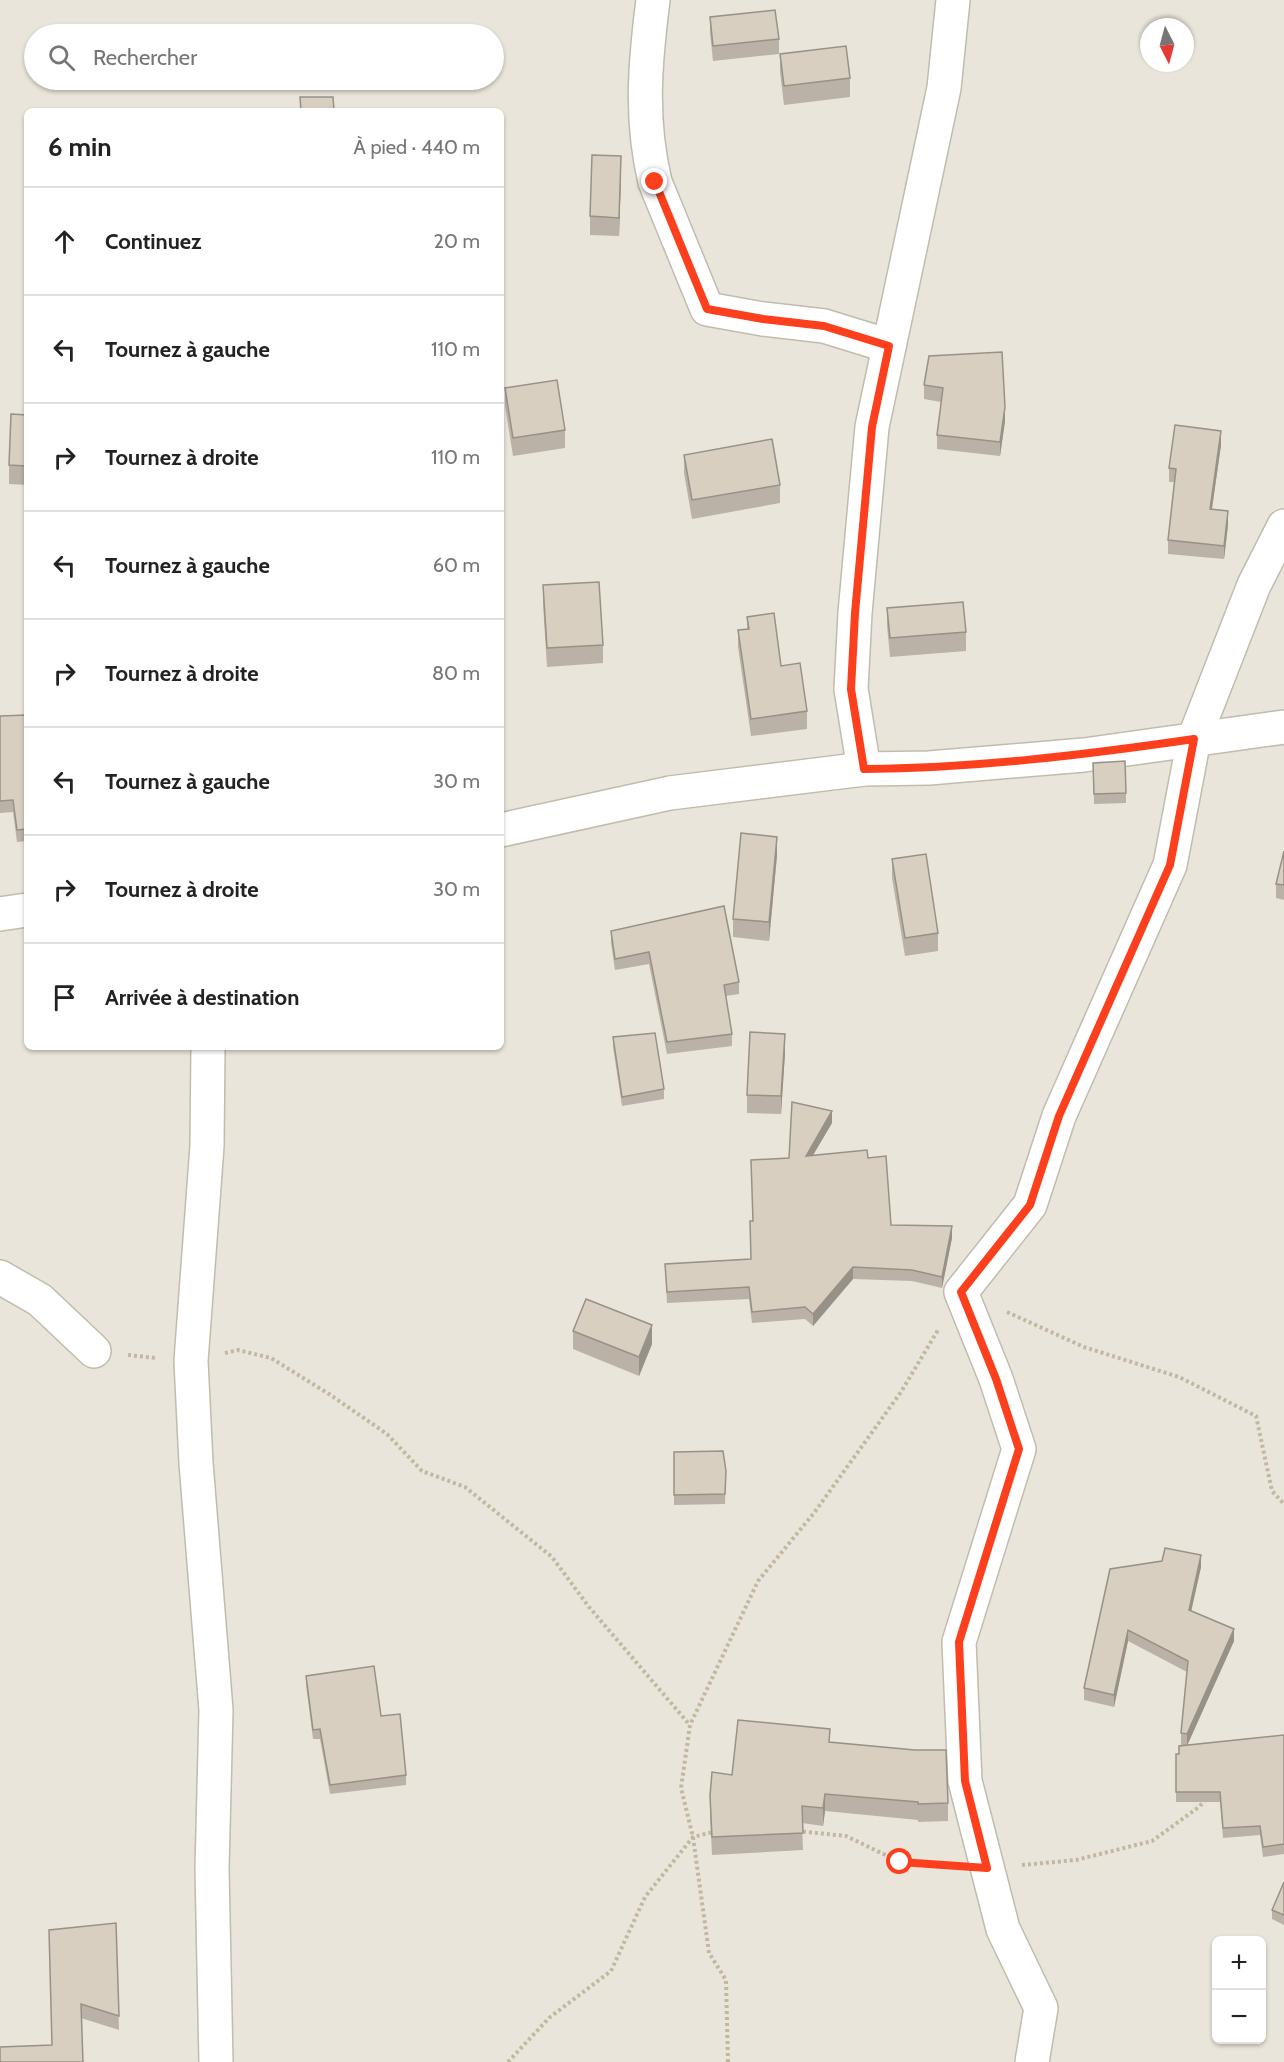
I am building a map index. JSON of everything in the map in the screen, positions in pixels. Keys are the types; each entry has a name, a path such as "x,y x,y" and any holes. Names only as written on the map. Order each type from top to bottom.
{"street":[{"path":"653,0 645,61 645,116 650,160 655,182 707,309 763,319 824,326 889,346"},
{"path":"864,769 851,689 855,613 872,427 944,88 953,0"},
{"path":"1032,2062 1041,2008 1003,1929 965,1781 959,1642 1019,1449 996,1379 961,1292 1030,1205 1059,1116 1170,865 1194,739 1254,585 1284,526"},
{"path":"504,829 670,793 864,769 929,768 1072,756 1284,727"},
{"path":"0,914 24,910"},
{"path":"208,1050 207,1146 191,1361 196,1464 216,1710 212,1869 216,2062"},
{"path":"0,1276 40,1300 94,1351"}],"path":[{"path":"728,2062 726,1980 709,1953 693,1837 681,1788 690,1725 758,1581 814,1513 900,1392 961,1292 1084,1347 1179,1377 1256,1416 1272,1491 1284,1504"},
{"path":"94,1351 191,1361 238,1350 271,1358 329,1394 387,1434 422,1471 465,1487 552,1557 589,1607 690,1725"},
{"path":"788,1830 846,1836 900,1862 987,1868 1076,1860 1152,1841 1199,1807 1214,1789"},
{"path":"508,2062 549,2018 611,1971 645,1897 693,1837 721,1830"}],"shaded area":[{"path":"0,0 1284,0 1284,2062 0,2062"}],"building":[{"path":"775,10 779,39 713,46 710,17"},
{"path":"846,46 850,78 784,86 780,54"},
{"path":"300,97 333,97 334,108 301,108"},
{"path":"592,155 621,156 619,218 590,216"},
{"path":"1002,352 1005,407 1000,442 937,435 943,388 924,385 929,356"},
{"path":"557,380 565,430 513,438 505,388"},
{"path":"11,414 24,415 24,466 9,465"},
{"path":"1175,425 1221,431 1210,509 1228,511 1224,546 1168,540 1176,469 1169,468"},
{"path":"772,439 780,485 692,500 684,455"},
{"path":"599,582 603,645 547,648 543,585"},
{"path":"963,602 966,632 890,638 887,608"},
{"path":"774,613 781,666 800,663 807,711 751,719 738,630 749,629 747,617"},
{"path":"24,715 24,829 17,830 13,800 0,801 0,716"},
{"path":"1125,761 1126,793 1094,794 1093,763"},
{"path":"741,833 777,837 769,922 733,919"},
{"path":"1284,851 1284,885 1276,884"},
{"path":"926,854 938,933 905,938 892,859"},
{"path":"724,906 739,982 724,985 732,1034 667,1042 649,952 615,959 611,931"},
{"path":"750,1032 785,1034 781,1096 747,1095"},
{"path":"655,1033 664,1089 622,1097 613,1037"},
{"path":"792,1102 832,1111 806,1156 867,1150 868,1158 886,1156 891,1225 952,1226 942,1277 912,1270 853,1267 813,1314 805,1307 752,1312 749,1287 667,1292 665,1264 751,1259 750,1221 753,1221 751,1160 789,1158"},
{"path":"586,1299 652,1325 639,1357 573,1331"},
{"path":"723,1451 726,1471 725,1494 674,1495 674,1452"},
{"path":"1165,1548 1201,1555 1189,1610 1234,1629 1187,1734 1181,1733 1188,1661 1128,1630 1114,1695 1084,1688 1110,1569 1162,1561"},
{"path":"374,1666 381,1716 400,1714 406,1775 330,1785 320,1729 313,1730 306,1676"},
{"path":"738,1720 830,1729 829,1742 915,1750 946,1750 948,1803 918,1804 918,1802 825,1794 823,1808 802,1806 803,1833 712,1837 710,1796 712,1772 732,1775"},
{"path":"1284,1735 1284,1844 1263,1847 1260,1826 1223,1828 1220,1792 1176,1792 1176,1754 1179,1754 1179,1746"},
{"path":"1284,1882 1284,1915 1272,1910"},
{"path":"116,1923 119,2016 81,2004 83,2062 0,2062 0,2047 52,2045 49,1930"}],"route":[{"path":"655,182 707,309 763,319 824,326 889,346 872,427 855,613 851,689 864,769 929,768 1084,755 1194,739 1170,865 1059,1116 1030,1205 961,1292 996,1379 1019,1449 959,1642 965,1781 987,1868 900,1862"}]}
